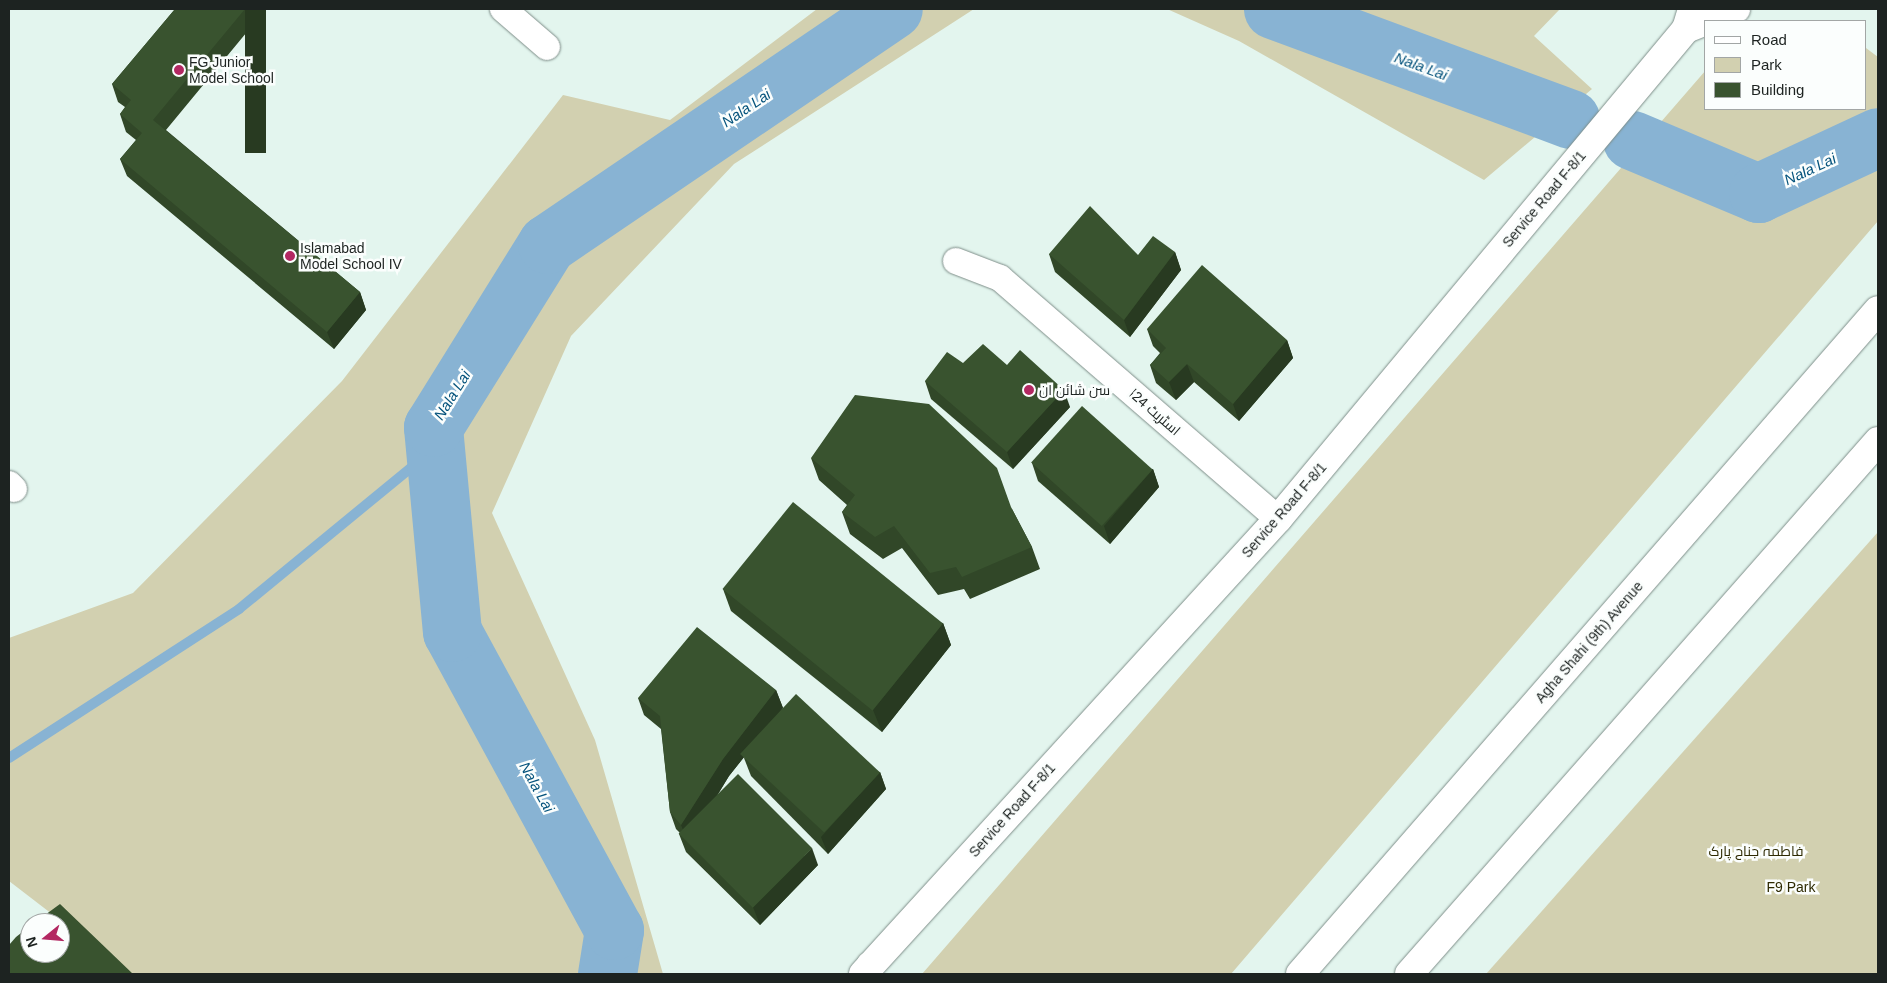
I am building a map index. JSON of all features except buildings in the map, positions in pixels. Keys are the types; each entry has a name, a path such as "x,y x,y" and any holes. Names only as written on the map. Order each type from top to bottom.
{"main road":[{"name":"Service Road F-8/1","path":"867,971 1278,519 1689,19 1736,9"},
{"name":"Agha Shahi (9th) Avenue","path":"1300,974 1878,310"},
{"path":"1410,974 1878,441"}],"street":[{"path":"503,9 547,47"},
{"name":"اسٹریٹ 24ا","path":"956,261 1000,278 1278,519"}],"green space":[{"path":"817,9 974,9 734,164 571,336 492,513 595,740 663,974 130,974 70,928 70,913 51,913 9,881 9,638 133,593 342,381 563,95 670,120"},
{"path":"1167,9 1560,9 1534,36 1592,89 1484,180 1239,41"},
{"path":"1867,49 1878,57 1878,221 1231,974 922,974 1704,72 1704,110 1867,110"},
{"name":"فاطمہ جناح پارک","path":"1878,532 1878,974 1486,974"}],"waterway":[{"name":"Nala Lai","path":"607,974 614,930 452,632 433,427 547,244 893,9"},
{"name":"Nala Lai","path":"1273,9 1570,119"},
{"name":"Nala Lai","path":"1632,140 1758,193 1878,137"},
{"path":"9,758 239,609 435,448"}],"place":[{"name":"FG Junior Model School","path":"179,70"},
{"name":"Islamabad Model School IV","path":"290,256"},
{"name":"سن شائن ان","path":"1029,390"}],"park label":[{"name":"F9 Park","path":"1791,887"}]}
